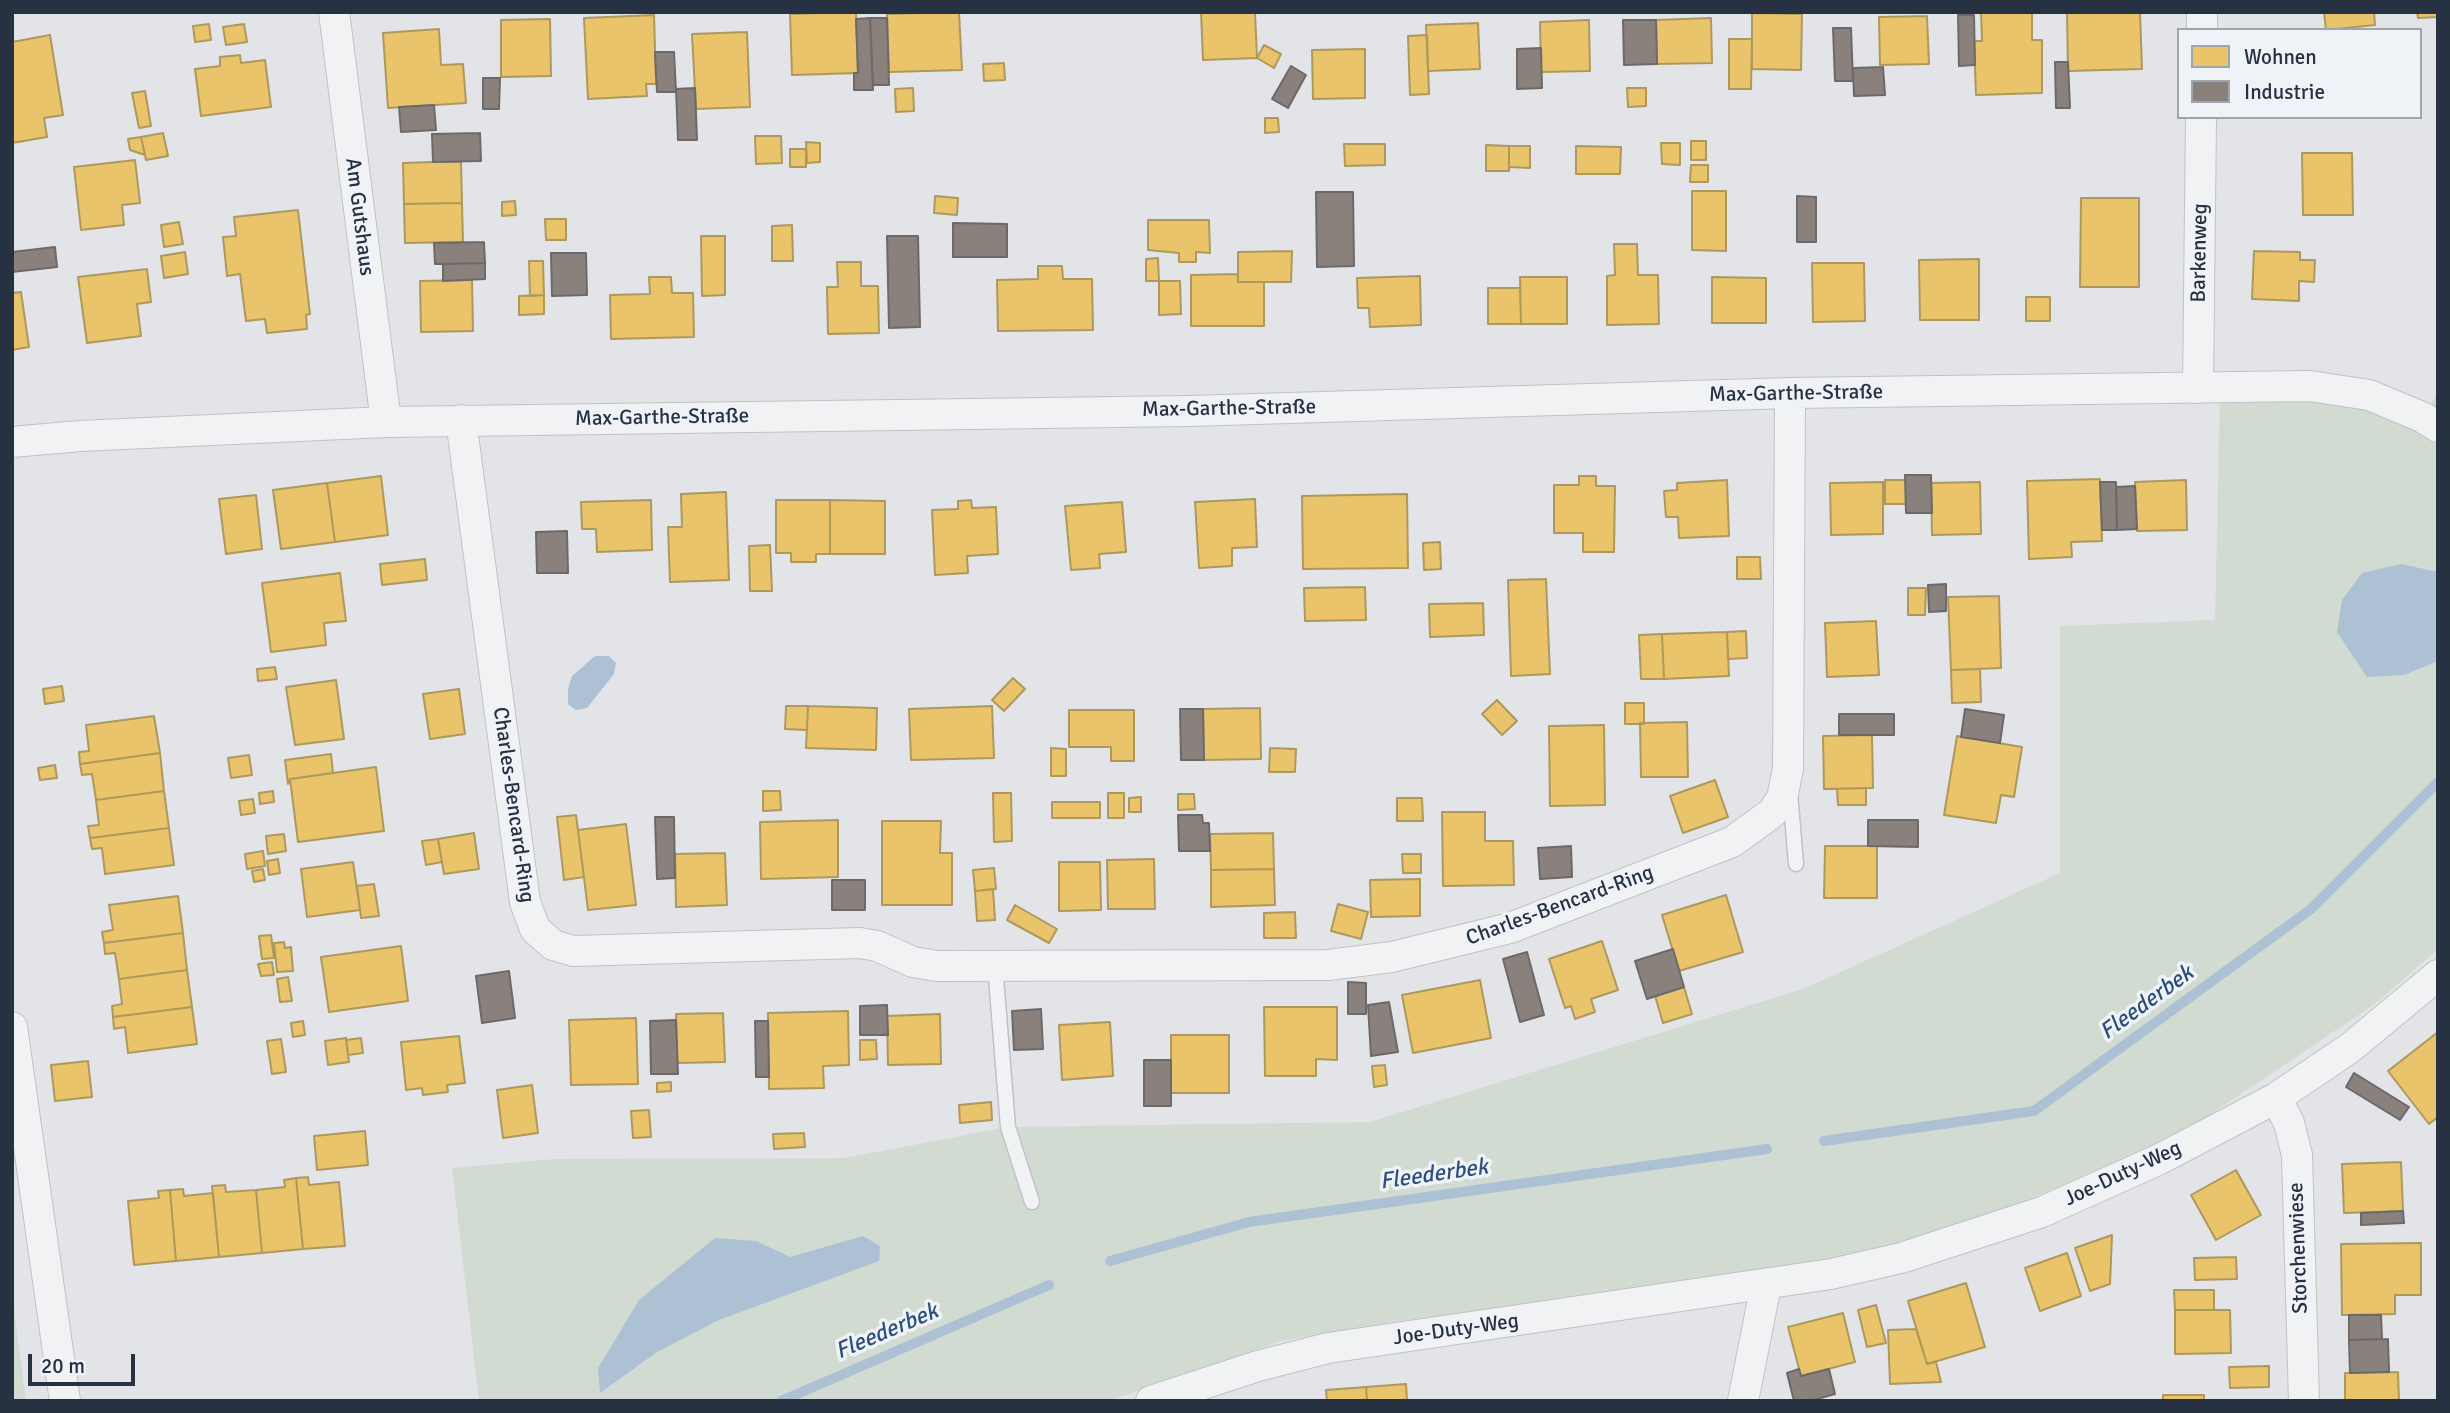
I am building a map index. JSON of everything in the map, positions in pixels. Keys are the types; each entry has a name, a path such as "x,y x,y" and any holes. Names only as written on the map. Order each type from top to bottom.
{"street":[{"name":"Am Gutshaus","path":"334,12 386,422"},
{"name":"Barkenweg","path":"2198,388 2201,119"},
{"name":"Max-Garthe-Straße","path":"12,442 80,436 461,420 1189,411 1790,393 2310,386 2369,395 2422,417 2438,427"},
{"name":"Charles-Bencard-Ring","path":"461,420 525,902 535,929 553,945 573,951 860,943 877,946 913,962 937,966 1328,965 1392,957 1450,945 1510,928 1732,842 1772,813 1782,797 1788,769 1790,393"},
{"name":"Joe-Duty-Weg","path":"1151,1401 1258,1366 1328,1348 1766,1285 1901,1258 2042,1212 2160,1159 2276,1098 2350,1048 2438,975"},
{"path":"12,1027 65,1401"},
{"name":"Storchenwiese","path":"2276,1098 2289,1123 2297,1155 2304,1401"},
{"path":"1743,1401 1766,1285"}],"lane":[{"name":"Charles-Bencard-Ring","path":"1788,769 1797,864"},
{"path":"995,965 1008,1127 1032,1202"}],"shaded area":[{"path":"2438,393 2438,949 2375,1004 2181,1134 2106,1169 1991,1214 1904,1241 1805,1264 1445,1322 1435,1317 1397,1321 1281,1341 1109,1401 479,1401 452,1168 555,1159 845,1158 1008,1127 1370,1122 1803,989 2060,873 2060,626 2215,620 2220,396 2348,400 2417,425"},
{"path":"12,1294 26,1401 12,1401"}],"water":[{"path":"2401,564 2438,572 2438,661 2404,675 2367,677 2337,632 2342,600 2362,573"},
{"path":"595,656 609,656 616,663 614,674 587,708 576,710 568,704 568,689 572,676"},
{"path":"863,1236 880,1246 879,1261 719,1320 657,1352 600,1393 598,1368 639,1300 715,1238 756,1241 790,1257"}],"building: Wohnen":[{"path":"856,12 858,73 792,75 790,14"},
{"path":"959,12 962,70 889,72 887,14"},
{"path":"1201,12 1255,12 1257,58 1203,60"},
{"path":"1981,12 2032,12 2032,40 2042,40 2042,93 1976,95 1974,41 1982,41"},
{"path":"2067,12 2140,12 2142,69 2068,71"},
{"path":"2324,12 2374,12 2375,25 2326,28"},
{"path":"2417,12 2438,12 2438,17 2418,18"},
{"path":"1752,13 1802,14 1801,70 1752,69"},
{"path":"654,15 656,84 646,84 647,96 588,99 584,18"},
{"path":"1927,16 1929,64 1880,65 1879,17"},
{"path":"1711,18 1712,63 1657,64 1656,20"},
{"path":"550,19 551,76 501,77 501,20"},
{"path":"1589,20 1590,71 1541,72 1540,22"},
{"path":"1478,23 1480,69 1428,71 1426,25"},
{"path":"209,24 211,40 195,42 193,26"},
{"path":"244,24 247,42 226,45 223,27"},
{"path":"439,29 441,65 463,64 466,103 388,108 383,33"},
{"path":"747,32 750,107 696,109 692,34"},
{"path":"50,35 63,115 44,118 47,137 12,143 12,42"},
{"path":"1427,35 1429,94 1410,95 1408,36"},
{"path":"1729,39 1752,39 1751,89 1729,89"},
{"path":"1264,45 1281,54 1274,68 1257,58"},
{"path":"1365,49 1365,98 1313,99 1312,50"},
{"path":"240,55 241,63 265,60 271,107 201,116 195,69 220,66 220,57"},
{"path":"1004,63 1005,80 984,81 983,64"},
{"path":"913,88 914,111 896,112 895,89"},
{"path":"1627,88 1646,88 1646,106 1628,107"},
{"path":"145,91 151,126 139,128 132,93"},
{"path":"1265,118 1278,118 1279,132 1265,133"},
{"path":"163,133 168,156 146,160 141,137"},
{"path":"755,136 781,136 782,163 756,164"},
{"path":"141,137 145,155 130,150 128,139"},
{"path":"1691,141 1706,141 1706,160 1691,160"},
{"path":"806,142 820,143 820,162 807,163"},
{"path":"1661,143 1680,143 1680,165 1662,164"},
{"path":"1344,144 1385,144 1385,165 1345,166"},
{"path":"1486,145 1509,146 1509,171 1486,171"},
{"path":"1509,146 1530,146 1530,168 1509,167"},
{"path":"1576,146 1621,147 1620,174 1576,174"},
{"path":"790,149 806,149 806,167 790,167"},
{"path":"2302,153 2352,153 2353,215 2303,215"},
{"path":"135,160 140,203 122,205 124,225 81,230 74,167"},
{"path":"461,162 462,203 404,204 403,163"},
{"path":"1691,165 1708,165 1708,182 1690,182"},
{"path":"1692,191 1726,191 1726,251 1692,250"},
{"path":"935,196 958,198 957,215 934,213"},
{"path":"2081,198 2139,198 2139,287 2080,287"},
{"path":"515,201 516,215 502,216 502,202"},
{"path":"462,203 463,242 405,243 404,204"},
{"path":"298,210 310,314 306,315 307,329 267,333 265,319 246,321 240,274 227,276 223,237 236,236 234,217"},
{"path":"545,219 566,219 566,240 546,240"},
{"path":"1148,220 1209,220 1210,253 1196,252 1196,262 1179,262 1179,253 1148,250"},
{"path":"179,222 183,244 164,247 161,225"},
{"path":"792,225 793,261 772,261 772,226"},
{"path":"701,236 725,236 725,295 702,296"},
{"path":"1614,244 1637,244 1638,275 1658,275 1659,324 1607,325 1607,276 1615,275"},
{"path":"1292,251 1291,282 1238,282 1238,252"},
{"path":"2254,251 2300,252 2300,260 2315,260 2314,282 2299,281 2299,301 2252,299"},
{"path":"185,252 188,274 164,278 161,256"},
{"path":"1158,258 1159,281 1146,281 1146,259"},
{"path":"1979,259 1979,320 1920,320 1919,260"},
{"path":"529,261 543,261 544,295 530,296"},
{"path":"837,262 861,262 861,286 878,286 879,333 828,334 827,287 838,287"},
{"path":"1812,263 1864,263 1865,321 1813,322"},
{"path":"1038,266 1062,266 1063,279 1092,279 1093,330 998,331 997,280 1038,279"},
{"path":"147,269 151,302 137,304 141,336 87,343 78,277"},
{"path":"1238,274 1238,282 1264,282 1264,326 1191,326 1191,275"},
{"path":"1420,276 1421,325 1370,327 1369,308 1358,308 1357,278"},
{"path":"649,277 671,277 672,293 693,293 694,337 611,339 610,295 650,294"},
{"path":"1520,277 1567,277 1567,324 1521,324"},
{"path":"1712,277 1766,278 1766,323 1712,323"},
{"path":"472,280 473,331 421,332 420,281"},
{"path":"1159,281 1180,281 1181,314 1159,315"},
{"path":"1488,288 1520,288 1521,324 1488,324"},
{"path":"21,292 29,347 12,350 12,293"},
{"path":"544,295 544,314 519,315 519,296"},
{"path":"2026,297 2050,297 2050,321 2026,321"},
{"path":"381,476 388,535 335,542 327,483"},
{"path":"1579,476 1596,476 1596,486 1615,486 1614,552 1583,552 1583,533 1554,533 1554,485 1579,485"},
{"path":"2100,479 2102,541 2071,542 2072,557 2029,559 2027,481"},
{"path":"1727,480 1729,536 1679,538 1678,517 1666,517 1664,491 1677,490 1677,483"},
{"path":"1885,480 1906,480 1906,504 1885,504"},
{"path":"2186,480 2187,530 2137,531 2135,482"},
{"path":"1883,482 1883,534 1831,535 1830,483"},
{"path":"1980,482 1981,534 1932,535 1931,483"},
{"path":"327,483 335,542 281,549 273,490"},
{"path":"726,492 729,580 670,582 668,527 682,527 681,494"},
{"path":"1407,494 1408,568 1303,569 1302,496"},
{"path":"256,495 262,549 226,554 219,499"},
{"path":"1255,499 1257,547 1232,548 1232,566 1199,568 1195,502"},
{"path":"651,500 652,550 597,552 596,529 582,529 581,502"},
{"path":"776,500 830,500 830,554 816,554 816,562 791,562 791,553 776,553"},
{"path":"830,500 885,501 885,554 830,554"},
{"path":"971,500 972,508 996,507 998,554 967,556 968,573 935,575 932,510 958,509 958,501"},
{"path":"1122,502 1126,552 1099,554 1100,568 1071,570 1065,506"},
{"path":"1440,542 1441,569 1424,570 1423,543"},
{"path":"770,545 772,591 750,591 749,546"},
{"path":"1737,557 1760,557 1761,579 1737,579"},
{"path":"425,559 427,580 382,585 380,564"},
{"path":"340,573 346,621 324,623 326,645 271,652 262,583"},
{"path":"1546,579 1550,674 1511,676 1508,580"},
{"path":"1365,587 1366,620 1305,621 1304,588"},
{"path":"1908,588 1926,588 1925,615 1908,615"},
{"path":"1999,596 2001,668 1951,670 1948,597"},
{"path":"1483,603 1484,635 1430,637 1429,604"},
{"path":"1876,621 1879,675 1827,677 1825,623"},
{"path":"1746,631 1747,658 1728,659 1727,632"},
{"path":"1727,632 1729,676 1664,679 1662,634"},
{"path":"1662,634 1664,679 1641,679 1639,635"},
{"path":"275,667 277,679 258,681 257,669"},
{"path":"1980,669 1981,702 1952,703 1951,670"},
{"path":"1013,678 1025,689 1004,711 992,700"},
{"path":"336,680 344,739 295,745 286,687"},
{"path":"62,686 64,701 45,704 43,689"},
{"path":"459,689 465,734 430,739 423,694"},
{"path":"1497,700 1517,721 1502,735 1482,714"},
{"path":"1625,703 1644,703 1644,724 1625,724"},
{"path":"786,706 808,706 807,730 785,729"},
{"path":"808,706 877,708 876,750 806,748"},
{"path":"992,706 994,758 911,760 909,709"},
{"path":"1260,708 1261,759 1204,760 1203,709"},
{"path":"1069,710 1134,710 1134,761 1111,761 1111,747 1069,747"},
{"path":"154,716 160,753 80,764 79,752 89,751 86,725"},
{"path":"1687,722 1688,777 1641,777 1640,723"},
{"path":"1604,725 1605,805 1550,806 1549,726"},
{"path":"1872,735 1873,788 1824,789 1823,736"},
{"path":"1957,736 2022,747 2014,797 2001,795 1996,823 1944,815"},
{"path":"1051,748 1066,749 1066,776 1051,776"},
{"path":"1270,748 1296,749 1295,772 1269,772"},
{"path":"160,753 164,791 96,800 92,774 82,775 80,764"},
{"path":"331,754 333,773 290,779 288,784 285,760"},
{"path":"249,755 252,775 231,778 228,758"},
{"path":"55,765 57,778 40,780 38,768"},
{"path":"376,767 384,831 298,842 290,779"},
{"path":"1715,780 1728,817 1683,833 1670,796"},
{"path":"1866,788 1866,805 1838,805 1837,789"},
{"path":"164,791 169,828 90,838 88,826 99,825 96,800"},
{"path":"273,791 274,802 260,804 259,793"},
{"path":"763,791 780,791 781,810 763,811"},
{"path":"993,793 1011,793 1012,841 994,842"},
{"path":"1108,793 1124,793 1124,818 1108,818"},
{"path":"1178,794 1194,794 1195,809 1178,810"},
{"path":"1141,797 1141,812 1129,812 1129,798"},
{"path":"1397,798 1422,798 1423,821 1397,821"},
{"path":"253,799 255,813 241,815 239,801"},
{"path":"1052,802 1100,802 1100,818 1052,818"},
{"path":"1442,812 1485,812 1485,841 1513,841 1514,885 1443,886"},
{"path":"576,815 584,877 564,880 557,817"},
{"path":"838,820 838,877 761,879 760,822"},
{"path":"882,821 941,821 940,853 952,853 952,905 882,905"},
{"path":"626,824 636,905 588,910 578,830"},
{"path":"169,828 174,865 105,874 102,848 92,849 90,838"},
{"path":"474,833 479,869 444,874 438,839"},
{"path":"1273,833 1274,869 1211,870 1210,834"},
{"path":"284,834 286,851 268,854 266,836"},
{"path":"438,839 442,862 426,865 422,841"},
{"path":"1825,846 1877,846 1877,898 1824,898"},
{"path":"263,851 265,866 247,869 245,854"},
{"path":"725,853 727,905 676,907 675,854"},
{"path":"1402,854 1421,854 1421,873 1403,873"},
{"path":"278,859 280,873 269,875 267,861"},
{"path":"1154,859 1155,909 1108,909 1107,860"},
{"path":"353,862 360,910 307,917 301,869"},
{"path":"1059,862 1100,862 1101,910 1059,911"},
{"path":"994,868 996,889 975,891 973,870"},
{"path":"263,869 265,880 254,882 252,871"},
{"path":"1274,869 1275,905 1211,907 1211,870"},
{"path":"1420,879 1420,916 1371,917 1370,880"},
{"path":"374,884 379,916 361,918 357,886"},
{"path":"993,889 995,920 977,921 975,891"},
{"path":"1726,895 1743,952 1679,971 1662,915"},
{"path":"178,896 183,933 104,943 102,932 113,930 109,905"},
{"path":"1338,904 1368,912 1361,939 1331,931"},
{"path":"1015,905 1057,929 1049,943 1007,920"},
{"path":"1295,912 1296,938 1264,938 1264,913"},
{"path":"183,933 187,970 119,979 115,953 105,954 104,943"},
{"path":"271,935 274,958 262,959 259,936"},
{"path":"1602,941 1618,990 1591,999 1595,1012 1575,1019 1571,1006 1565,1008 1549,959"},
{"path":"284,942 285,948 291,947 293,971 277,972 274,943"},
{"path":"401,946 408,1001 329,1012 321,957"},
{"path":"272,962 274,975 261,976 258,964"},
{"path":"187,970 192,1007 113,1017 112,1006 122,1004 119,979"},
{"path":"288,977 292,1001 280,1002 277,979"},
{"path":"1480,980 1491,1038 1413,1053 1402,995"},
{"path":"1684,987 1692,1014 1663,1023 1655,996"},
{"path":"192,1007 197,1044 128,1053 125,1027 114,1029 113,1017"},
{"path":"1264,1007 1337,1007 1337,1060 1316,1059 1316,1076 1265,1076"},
{"path":"848,1011 849,1065 823,1066 824,1088 769,1089 768,1013"},
{"path":"723,1013 725,1062 677,1063 676,1014"},
{"path":"940,1014 941,1064 888,1065 887,1016"},
{"path":"636,1018 638,1084 571,1085 569,1020"},
{"path":"303,1021 305,1035 293,1037 291,1023"},
{"path":"1110,1022 1113,1076 1062,1080 1059,1025"},
{"path":"2438,1032 2438,1117 2429,1124 2388,1071"},
{"path":"1171,1035 1229,1035 1229,1093 1171,1093"},
{"path":"459,1036 465,1083 447,1085 448,1092 423,1095 422,1088 406,1090 401,1042"},
{"path":"346,1038 349,1062 328,1065 325,1041"},
{"path":"361,1038 363,1053 348,1055 346,1040"},
{"path":"281,1039 286,1072 272,1074 267,1041"},
{"path":"860,1040 876,1040 877,1059 860,1060"},
{"path":"88,1061 92,1097 55,1101 51,1065"},
{"path":"1385,1065 1387,1085 1374,1087 1372,1066"},
{"path":"671,1082 671,1091 657,1092 657,1083"},
{"path":"532,1085 538,1133 503,1138 497,1090"},
{"path":"991,1102 992,1120 960,1123 959,1105"},
{"path":"649,1110 651,1137 633,1138 631,1111"},
{"path":"365,1131 368,1165 317,1170 314,1136"},
{"path":"804,1133 805,1147 774,1149 773,1134"},
{"path":"2401,1162 2403,1211 2344,1213 2342,1164"},
{"path":"2236,1170 2261,1215 2216,1240 2191,1195"},
{"path":"308,1177 309,1185 339,1182 345,1246 303,1249 296,1178"},
{"path":"296,1178 303,1249 262,1253 256,1190 285,1187 284,1180"},
{"path":"225,1185 226,1192 256,1190 262,1253 219,1257 212,1186"},
{"path":"183,1189 184,1196 213,1193 219,1257 176,1261 170,1190"},
{"path":"170,1190 176,1261 134,1265 128,1201 159,1198 158,1191"},
{"path":"2112,1235 2110,1284 2090,1291 2075,1248"},
{"path":"2421,1243 2421,1295 2395,1295 2395,1314 2342,1315 2341,1244"},
{"path":"2067,1253 2081,1296 2040,1311 2025,1268"},
{"path":"2236,1257 2237,1279 2195,1280 2194,1258"},
{"path":"1966,1283 1985,1347 1927,1364 1908,1301"},
{"path":"2174,1290 2214,1290 2214,1310 2175,1310"},
{"path":"1876,1305 1886,1343 1867,1347 1858,1310"},
{"path":"2175,1310 2230,1310 2231,1353 2175,1354"},
{"path":"1843,1313 1855,1362 1801,1376 1788,1327"},
{"path":"1916,1329 1927,1364 1936,1362 1941,1382 1890,1384 1888,1330"},
{"path":"2269,1366 2269,1387 2230,1388 2229,1367"},
{"path":"2398,1372 2399,1401 2345,1401 2345,1373"},
{"path":"1406,1384 1407,1401 1367,1401 1366,1387"},
{"path":"1366,1387 1367,1401 1327,1401 1326,1390"},
{"path":"2163,1395 2204,1395 2204,1401 2163,1401"}],"building: Industrie":[{"path":"1958,15 1974,15 1975,65 1959,66"},
{"path":"870,18 873,90 854,90 854,73 858,73 856,19"},
{"path":"870,18 887,18 889,85 873,85"},
{"path":"1623,20 1656,20 1657,64 1624,65"},
{"path":"1833,28 1851,28 1853,81 1835,81"},
{"path":"1541,48 1542,88 1517,89 1517,49"},
{"path":"655,52 674,52 676,92 657,92"},
{"path":"2055,62 2068,62 2070,108 2056,108"},
{"path":"1291,66 1306,75 1288,108 1272,99"},
{"path":"1883,67 1885,95 1854,96 1853,68"},
{"path":"483,78 500,78 499,109 483,109"},
{"path":"695,88 697,140 678,140 676,89"},
{"path":"434,105 436,130 401,132 399,107"},
{"path":"480,133 481,161 433,162 432,134"},
{"path":"1316,192 1353,192 1354,266 1317,267"},
{"path":"1797,196 1816,197 1816,242 1797,242"},
{"path":"953,223 1007,224 1007,257 953,257"},
{"path":"887,236 918,236 920,327 889,328"},
{"path":"484,242 485,263 435,264 434,243"},
{"path":"55,247 57,267 12,272 12,252"},
{"path":"551,253 586,253 587,295 552,296"},
{"path":"485,263 485,279 443,281 443,264"},
{"path":"1905,475 1931,475 1932,513 1906,513"},
{"path":"2100,482 2116,482 2117,530 2102,530"},
{"path":"2135,486 2137,529 2117,530 2116,487"},
{"path":"567,531 568,573 537,573 536,532"},
{"path":"1946,584 1946,611 1929,612 1928,585"},
{"path":"1180,709 1203,709 1204,760 1181,760"},
{"path":"1965,709 2004,715 2000,743 1961,737"},
{"path":"1839,714 1894,714 1894,735 1839,735"},
{"path":"1178,815 1202,815 1203,823 1209,823 1210,851 1179,851"},
{"path":"655,817 674,817 675,878 657,879"},
{"path":"1868,820 1918,820 1918,847 1868,846"},
{"path":"1571,846 1572,877 1540,879 1538,848"},
{"path":"832,880 865,880 865,910 832,910"},
{"path":"1673,949 1684,987 1647,999 1635,961"},
{"path":"1527,952 1544,1015 1520,1022 1503,959"},
{"path":"509,971 515,1018 482,1023 476,976"},
{"path":"1348,982 1366,983 1366,1014 1348,1014"},
{"path":"1389,1002 1398,1052 1371,1056 1368,1005"},
{"path":"887,1005 888,1035 860,1035 860,1006"},
{"path":"1041,1009 1043,1049 1014,1050 1012,1011"},
{"path":"676,1020 678,1074 651,1074 650,1021"},
{"path":"755,1021 768,1021 769,1077 756,1077"},
{"path":"1144,1060 1171,1060 1171,1106 1144,1106"},
{"path":"2354,1073 2409,1107 2400,1120 2346,1087"},
{"path":"2403,1211 2404,1223 2361,1225 2361,1213"},
{"path":"2349,1315 2381,1315 2382,1339 2349,1340"},
{"path":"2388,1339 2389,1372 2350,1373 2349,1340"},
{"path":"1799,1369 1801,1376 1829,1369 1835,1394 1810,1401 1794,1401 1787,1373"}],"waterway":[{"name":"Fleederbek","path":"1824,1141 2034,1111 2311,909 2438,782"},
{"name":"Fleederbek","path":"1110,1261 1249,1222 1767,1149"},
{"name":"Fleederbek","path":"781,1401 1049,1285"}]}
